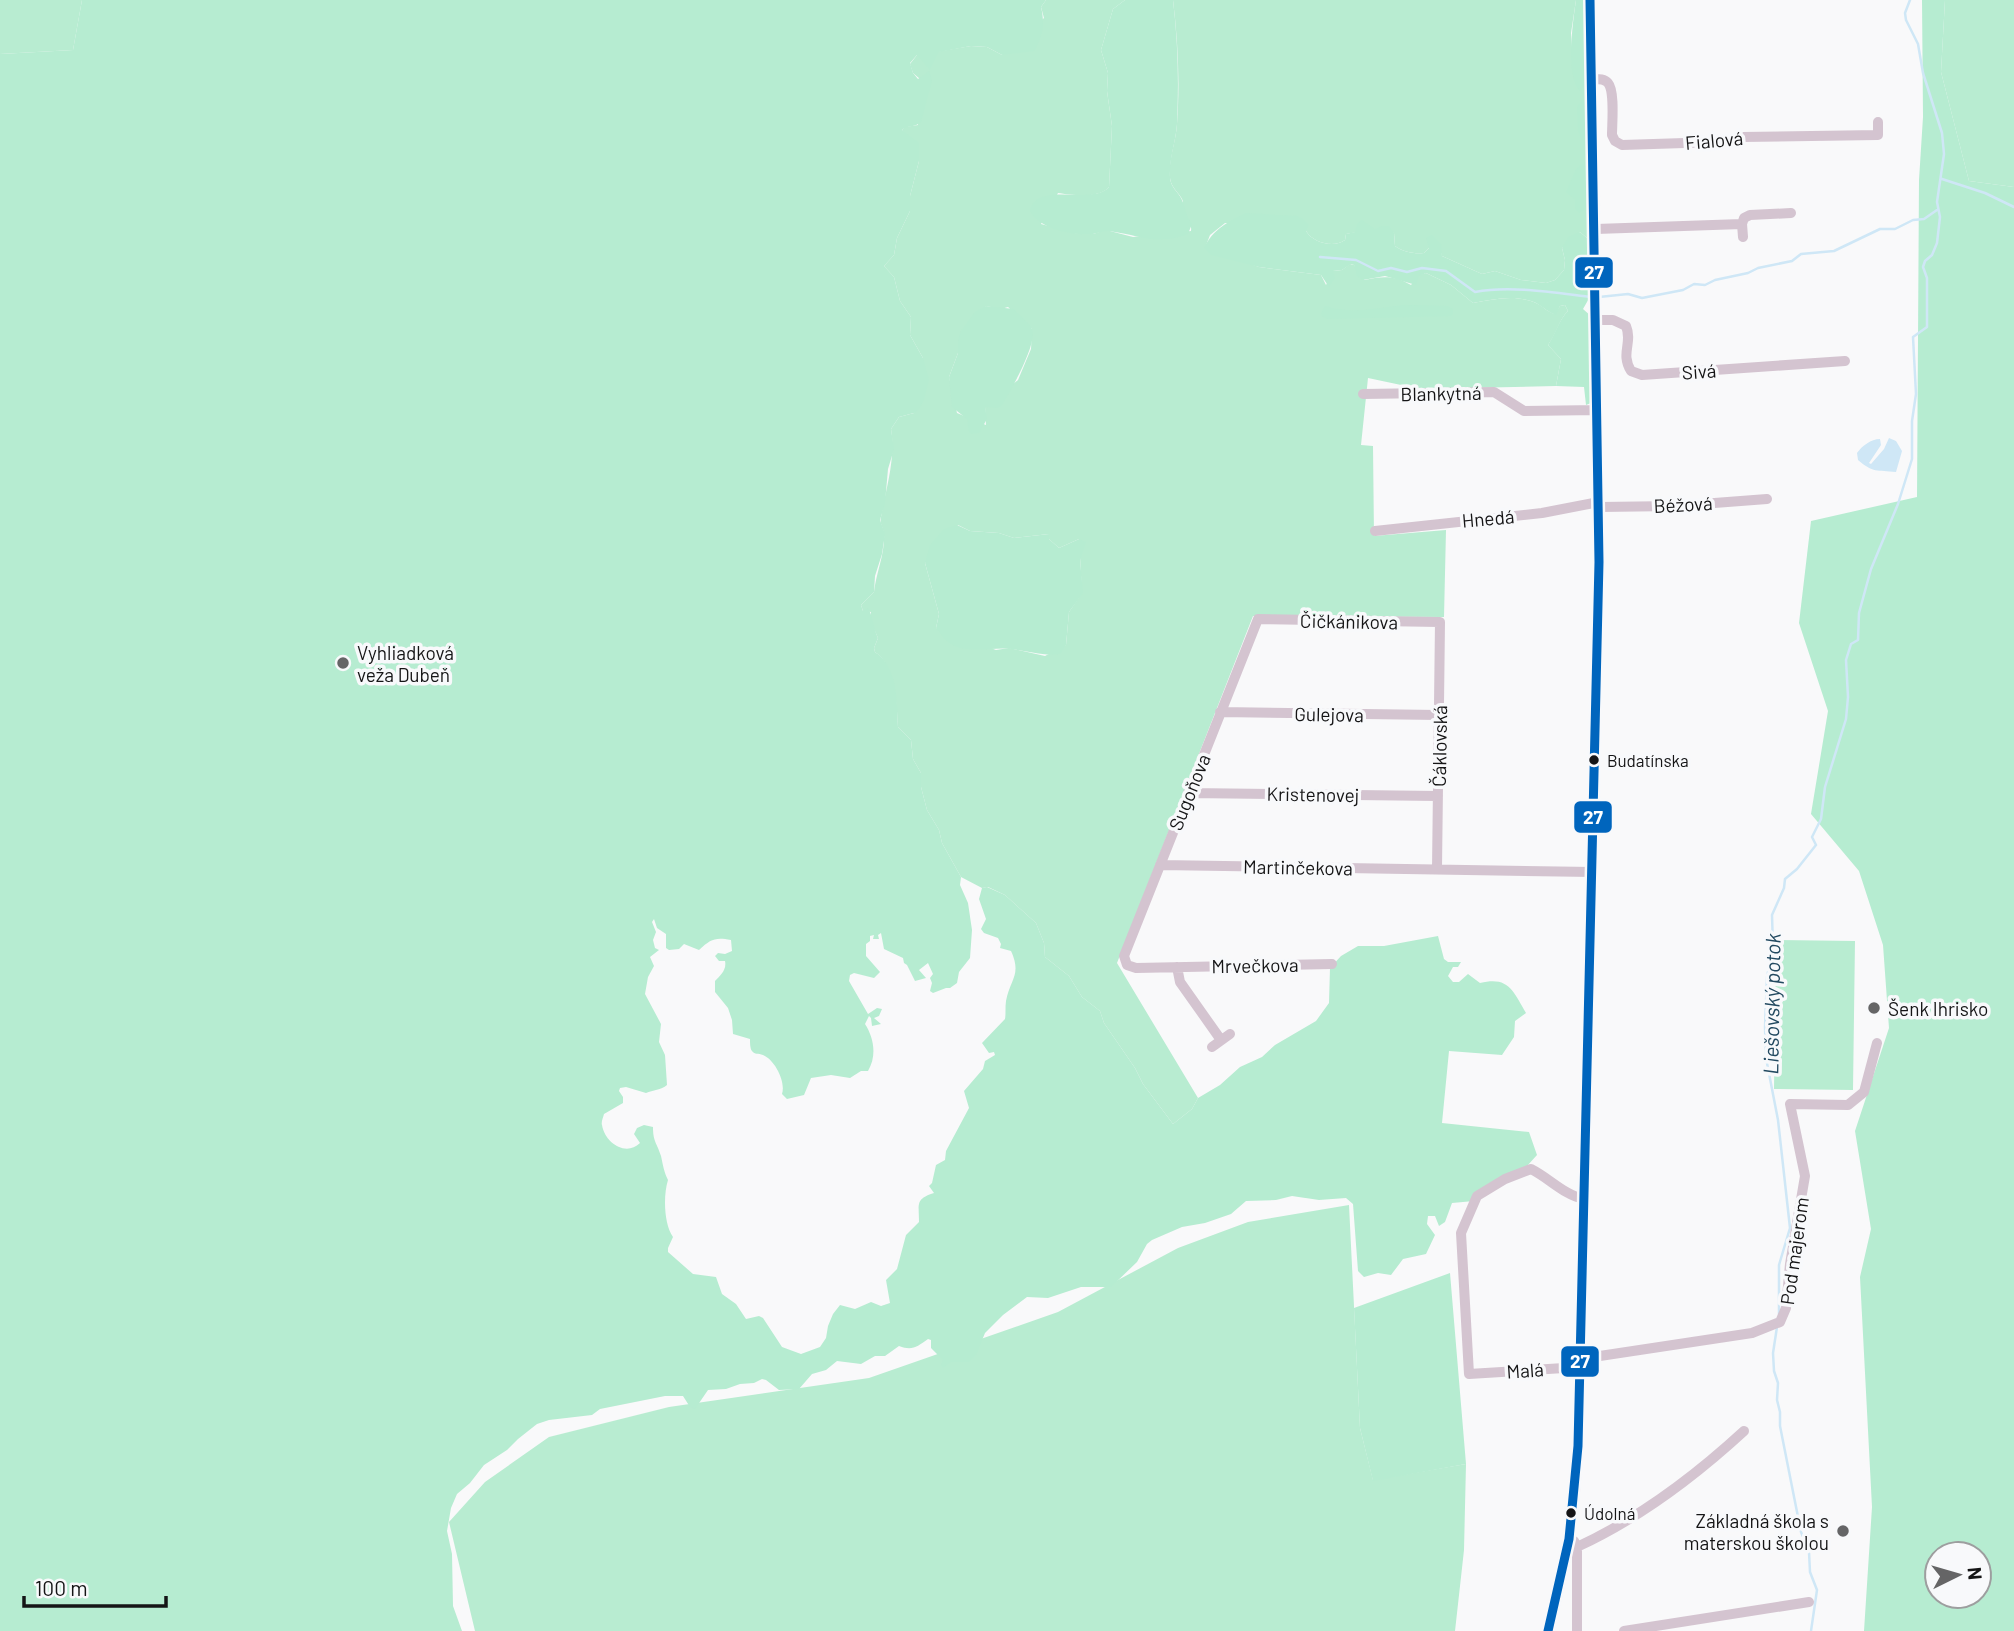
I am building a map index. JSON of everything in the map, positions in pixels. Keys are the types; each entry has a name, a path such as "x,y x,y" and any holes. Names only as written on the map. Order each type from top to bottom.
{"street":[{"path":"1548,1631 1570,1536 1577,1475 1593,872 1600,507 1590,0"},
{"name":"Fialová","path":"1592,79 1603,79 1612,90 1612,135 1615,141 1622,145 1716,142 1742,137 1878,135 1878,122"},
{"path":"1742,237 1744,218 1750,215 1791,213"},
{"path":"1596,229 1742,224"},
{"name":"Sivá","path":"1597,320 1613,320 1626,326 1626,362 1631,371 1642,375 1846,360"},
{"name":"Blankytná","path":"1363,394 1494,392 1524,411 1598,410"},
{"name":"Béžová","path":"1600,507 1675,506 1767,499"},
{"name":"Hnedá","path":"1375,531 1600,507"},
{"name":"Čičkánikova","path":"1258,619 1440,622"},
{"name":"Sugoňova","path":"1126,965 1124,956 1258,619"},
{"name":"Čáklovská","path":"1437,869 1440,622"},
{"name":"Gulejova","path":"1220,712 1439,715"},
{"name":"Kristenovej","path":"1188,793 1438,796"},
{"name":"Martinčekova","path":"1160,865 1593,872"},
{"name":"Mrvečkova","path":"1126,965 1136,968 1332,964"},
{"name":"Mrvečkova","path":"1177,967 1180,982 1226,1037 1212,1047"},
{"name":"Pod majerom","path":"1580,1363 1752,1334 1777,1324 1786,1308 1790,1264 1805,1176 1790,1104 1847,1105 1864,1092 1877,1043"},
{"name":"Malá","path":"1580,1363 1469,1374 1461,1233 1478,1196 1505,1179 1531,1169 1546,1176 1576,1198 1584,1199"},
{"path":"1577,1547 1623,1523 1709,1463 1744,1432"},
{"path":"1570,1536 1577,1547 1577,1631"},
{"path":"1624,1631 1809,1602"}],"green space":[{"path":"0,0 82,0 73,50 0,54"},
{"path":"82,0 1046,0 1041,7 1043,24 1034,51 1002,55 987,47 971,46 939,52 930,70 917,55 910,63 918,79 929,71 932,81 921,122 902,130 919,143 919,161 910,196 910,211 897,238 894,255 884,266 894,277 900,301 911,317 910,335 923,358 929,380 919,409 899,417 891,429 894,449 880,520 885,534 882,554 875,576 874,592 861,605 863,611 868,608 878,638 875,652 883,659 892,676 898,727 911,740 913,759 921,773 921,787 927,810 961,877 960,885 968,903 972,930 970,958 959,972 957,983 933,993 930,991 930,978 933,974 928,963 919,970 926,978 915,981 903,958 884,949 881,933 878,935 879,939 873,939 874,935 870,936 870,941 866,944 866,956 880,972 874,978 854,973 850,975 849,981 868,1014 877,1008 882,1009 879,1016 874,1018 881,1024 872,1026 869,1016 865,1024 873,1047 873,1059 868,1071 861,1071 850,1078 831,1075 811,1078 804,1095 787,1099 782,1094 781,1078 775,1066 763,1055 753,1052 750,1039 733,1034 728,1008 715,992 715,981 723,972 725,961 719,961 715,956 732,951 731,940 714,940 699,950 684,944 679,949 669,950 666,948 666,934 657,928 654,919 652,922 656,932 653,940 655,948 659,950 650,957 654,966 648,977 645,994 661,1024 659,1042 665,1055 667,1085 646,1093 626,1087 620,1088 623,1103 604,1114 602,1121 607,1137 617,1146 629,1149 640,1143 634,1134 637,1128 644,1125 653,1127 654,1139 668,1180 665,1210 673,1237 668,1252 693,1274 716,1277 722,1294 736,1304 746,1319 759,1316 763,1318 782,1347 801,1354 820,1347 826,1338 833,1314 840,1305 855,1309 871,1302 881,1306 890,1303 886,1280 897,1269 906,1235 919,1222 921,1200 934,1193 929,1186 936,1165 945,1160 946,1151 969,1108 964,1091 983,1069 985,1061 995,1055 994,1052 989,1053 982,1043 1005,1019 1006,1001 1015,972 1014,959 1011,951 1000,948 998,938 984,933 981,929 986,919 979,899 982,888 987,887 1005,895 1036,923 1044,943 1045,957 1069,976 1082,997 1100,1011 1104,1023 1143,1084 1173,1124 1192,1109 1198,1098 1220,1085 1240,1067 1262,1057 1275,1045 1316,1021 1329,1003 1330,968 1341,956 1358,946 1384,946 1438,936 1444,959 1448,962 1461,962 1458,967 1453,967 1448,976 1453,982 1459,982 1468,974 1480,983 1490,981 1504,984 1513,992 1526,1013 1515,1021 1514,1037 1502,1055 1449,1051 1442,1123 1529,1132 1537,1155 1527,1166 1474,1201 1452,1203 1445,1222 1439,1226 1435,1216 1428,1216 1427,1224 1435,1235 1426,1254 1403,1259 1391,1275 1378,1273 1364,1277 1358,1271 1353,1204 1346,1198 1319,1200 1292,1196 1276,1200 1246,1201 1231,1214 1182,1227 1152,1240 1137,1262 1111,1287 1081,1287 1048,1298 1027,1297 985,1333 976,1355 969,1362 951,1362 943,1368 943,1360 931,1348 931,1340 928,1339 914,1347 899,1346 885,1356 875,1356 861,1364 837,1361 826,1370 812,1374 799,1389 779,1390 762,1379 726,1389 708,1390 695,1409 690,1407 683,1396 665,1396 600,1409 592,1415 537,1424 507,1450 484,1465 457,1494 451,1508 447,1531 452,1554 453,1606 462,1631 0,1631 0,54 73,50"},
{"path":"1046,0 1125,0 1113,9 1101,50 1108,73 1107,91 1112,126 1109,187 1092,195 1058,193 1041,224 1074,233 1093,234 1106,230 1133,237 1191,231 1183,201 1170,178 1178,93 1173,0 1576,0 1571,33 1574,77 1587,83 1583,0 1595,0 1599,185 1587,238 1580,232 1562,248 1564,270 1555,280 1546,283 1521,280 1495,271 1482,274 1442,256 1440,249 1429,248 1424,253 1402,250 1395,246 1394,233 1376,229 1346,234 1345,240 1330,244 1314,239 1306,231 1225,223 1210,235 1205,248 1259,267 1321,275 1326,285 1333,271 1342,270 1350,264 1354,265 1364,280 1388,277 1411,285 1419,275 1426,273 1451,285 1473,303 1505,298 1521,299 1536,303 1555,314 1560,306 1565,305 1568,311 1548,345 1561,359 1556,386 1420,389 1368,378 1361,445 1373,446 1374,536 1446,530 1444,617 1253,616 1117,963 1198,1098 1192,1109 1173,1124 1143,1084 1104,1023 1100,1011 1082,997 1069,976 1045,957 1044,943 1036,923 1005,895 988,887 982,888 961,877 927,810 921,787 921,773 913,759 911,740 898,727 891,676 882,658 875,652 878,638 871,622 871,612 863,611 861,605 874,592 883,552 881,520 891,462 891,429 899,417 914,413 923,358 910,335 911,317 900,301 894,277 884,266 894,255 897,238 910,211 910,196 919,161 902,130 918,125 920,79 913,73 910,64 917,55 971,46 987,47 1002,55 1044,18 1041,7","holes":["986,306 1001,309 1008,307 1032,329 1031,349 1018,380 985,407 986,425 957,413 949,377 958,353","958,525 970,531 999,533 1014,538 1049,534 1049,539 1059,548 1079,539 1082,593 1069,612 1066,645 1045,656 1009,648 996,650 936,628 939,614 925,563"]},
{"path":"1125,0 1173,0 1178,93 1170,177 1192,224 1188,234 1166,239 1148,239 1109,231 1093,234 1067,232 1049,227 1030,211 1034,202 1042,197 1090,194 1109,187 1112,126 1107,91 1108,73 1101,50 1113,9"},
{"path":"1576,0 1583,0 1586,43 1584,58 1587,83 1580,91 1575,84 1571,61"},
{"path":"1922,0 1945,0 1941,72 1969,181 2014,187 2014,1631 1864,1631 1872,1507 1860,1277 1871,1229 1855,1131 1889,1028 1883,945 1859,871 1811,814 1828,711 1799,623 1811,521 1917,497 1919,180 1923,117"},
{"path":"1945,0 2014,0 2014,187 1969,181 1941,72"},
{"path":"1582,100 1588,105 1589,132 1586,139 1582,140 1578,131 1577,107"},
{"path":"1582,164 1588,167 1588,203 1586,209 1579,213 1575,209 1575,200 1566,192 1576,169"},
{"path":"1246,213 1297,216 1309,225 1306,231 1309,235 1330,244 1345,240 1346,234 1355,232 1357,224 1362,220 1375,229 1389,226 1394,233 1395,246 1409,252 1424,253 1429,248 1426,238 1432,235 1441,244 1442,256 1482,274 1495,271 1521,280 1546,283 1555,280 1564,270 1562,248 1568,237 1580,232 1587,238 1591,295 1583,309 1592,317 1594,335 1590,370 1591,403 1586,405 1584,387 1556,386 1561,359 1548,345 1568,311 1565,305 1560,306 1556,315 1528,300 1505,298 1473,303 1451,285 1426,273 1419,276 1416,285 1385,276 1363,280 1357,276 1354,265 1351,264 1342,270 1333,271 1335,278 1329,287 1321,275 1259,267 1211,255 1204,248 1216,231"},
{"path":"1402,305 1447,306 1453,309 1453,314 1327,319 1321,313 1325,306 1352,310"},
{"path":"986,306 1014,309 1031,326 1033,336 1022,367 1002,405 998,408 985,407 987,419 979,433 971,434 967,419 952,407 949,377 958,353 961,331 975,312"},
{"path":"957,525 970,531 999,533 1014,538 1049,534 1049,539 1059,548 1079,539 1086,542 1080,560 1083,593 1069,612 1066,645 1060,654 1011,649 965,649 951,644 943,637 936,628 939,614 925,563 930,545 944,529"},
{"path":"1776,940 1855,941 1853,1090 1774,1089"},
{"path":"1349,1205 1360,1428 1373,1480 1466,1464 1464,1550 1455,1631 475,1631 449,1522 485,1482 549,1437 669,1407 869,1378 1058,1312 1178,1248 1248,1222"},
{"path":"1450,1273 1466,1464 1373,1481 1360,1428 1354,1308"}],"water":[{"path":"1889,438 1896,441 1902,451 1896,472 1872,469 1858,460 1857,453 1861,448 1880,439 1881,445 1869,463 1871,464 1884,449"}],"waterway":[{"name":"Liešovský potok","path":"1779,1314 1779,1265 1790,1228 1778,1120 1766,1058 1767,977 1773,947 1772,915 1784,888 1785,879 1797,869 1816,845 1812,837 1821,819 1825,787 1846,719 1846,660 1851,644 1858,640 1859,613 1871,569 1898,504 1912,459 1912,421 1916,394 1913,337 1927,327 1927,278 1923,267 1937,243 1940,217 1937,202 1944,154 1942,133 1923,73 1918,44 1906,20 1905,13 1910,0"},
{"path":"1942,179 1985,193 2014,207"},
{"path":"1599,297 1628,294 1642,298 1683,290 1694,284 1705,285 1758,268 1792,261 1801,254 1834,251 1880,229 1895,229 1913,220 1924,219 1937,210"},
{"path":"1320,257 1356,260 1378,271 1391,268 1407,272 1422,268 1446,271 1475,292 1518,289 1592,297"},
{"name":"Liešovský potok","path":"1777,1327 1773,1353 1778,1383 1780,1426 1801,1532 1809,1552 1810,1572 1817,1590 1811,1631"}],"transit line":[{"name":"27","path":"1548,1631 1569,1539 1578,1446 1599,562 1590,0"}],"place":[{"name":"Vyhliadková veža Dubeň","path":"343,663"},
{"name":"Budatínska","path":"1594,760"},
{"name":"Šenk Ihrisko","path":"1874,1008"},
{"name":"Údolná","path":"1571,1513"},
{"name":"Základná škola s materskou školou","path":"1843,1531"}]}
